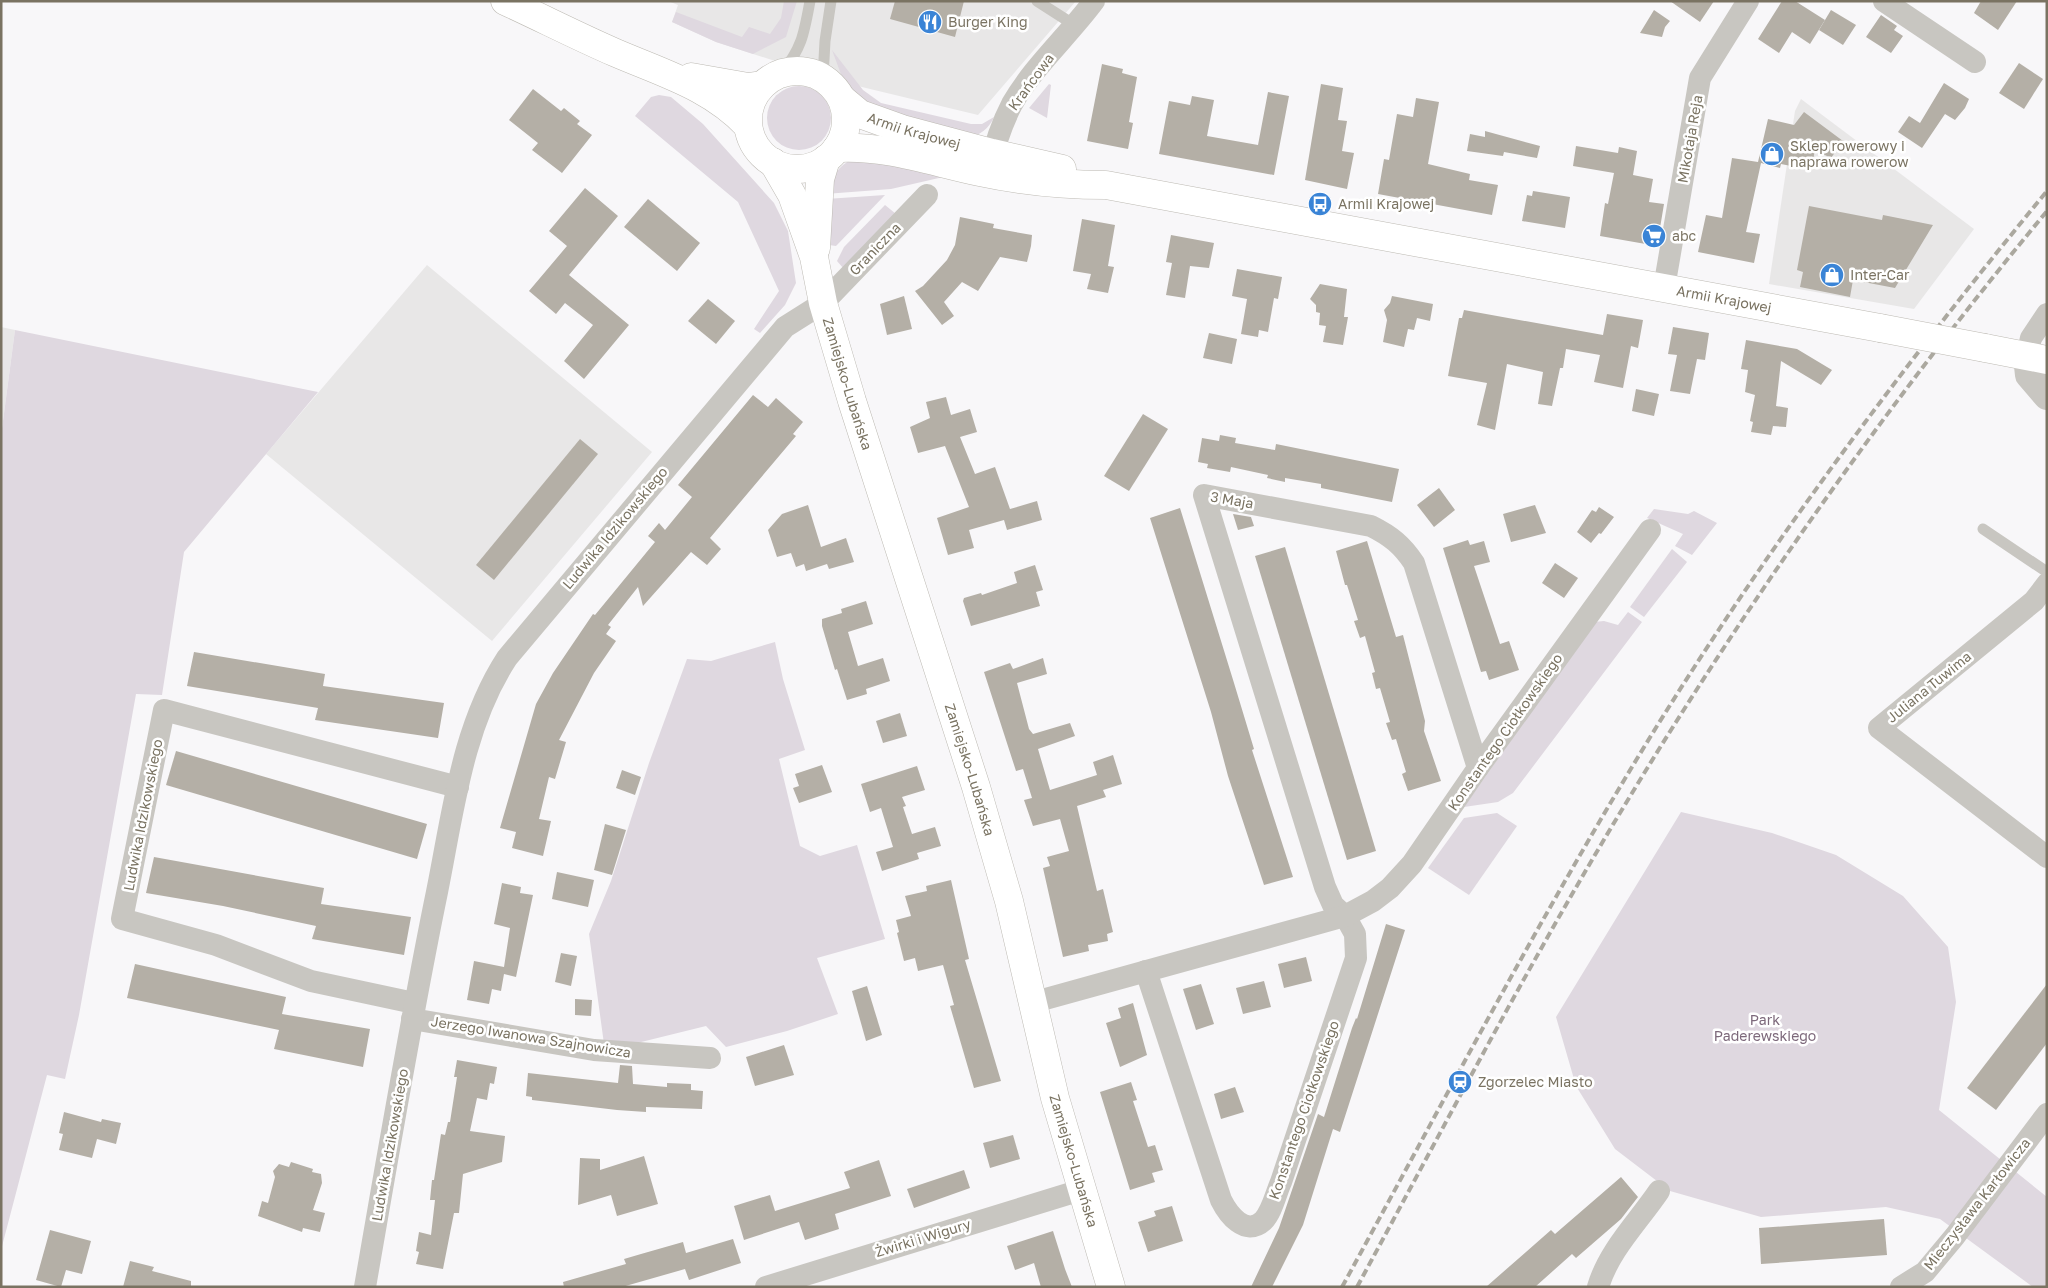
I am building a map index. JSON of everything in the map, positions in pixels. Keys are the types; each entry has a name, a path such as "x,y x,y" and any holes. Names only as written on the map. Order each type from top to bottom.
{"main road":[{"path":"505,1 617,53 672,74 726,105 748,126"},
{"path":"672,74 748,87 771,79 802,72 823,78 834,87 842,99 846,117 843,135 831,154 812,166 797,169 772,162 759,151 752,140 748,126 752,101 771,79"},
{"name":"Armii Krajowej","path":"842,99 860,114 1049,183 1106,185 2037,358"},
{"name":"Armii Krajowej","path":"831,154 879,148 990,163"},
{"name":"Zamiejsko-Lubańska","path":"814,257 818,225 820,179 831,154"},
{"name":"Zamiejsko-Lubańska","path":"772,162 792,195 814,257 823,303 904,570 976,788 1009,901 1031,1003 1081,1190 1110,1287"}],"street":[{"name":"Krańcowa","path":"990,163 1000,129 1013,103 1032,76 1076,26 1094,1"},
{"name":"Mikołaja Reja","path":"1664,288 1700,78 1748,1"},
{"path":"1884,1 1975,62"},
{"name":"Graniczna","path":"823,303 927,195"},
{"name":"Ludwika Idzikowskiego","path":"365,1287 413,1011 458,787 485,695 508,658 785,327 823,303"},
{"path":"2047,314 2031,338 2037,358 2026,367 2029,375 2047,396"},
{"name":"3 Maja","path":"1344,916 1333,906 1325,886 1204,495 1371,526 1391,536 1404,547 1414,564 1478,768"},
{"name":"Konstantego Ciołkowskiego","path":"1031,1003 1344,916 1373,901 1390,888 1412,864 1478,768 1650,530"},
{"name":"Juliana Tuwima","path":"2046,854 1879,728 2034,601 2047,584"},
{"name":"Ludwika Idzikowskiego","path":"413,1011 311,981 216,944 122,919 164,710 458,787"},
{"name":"Konstantego Ciołkowskiego","path":"1146,971 1221,1200 1228,1214 1237,1222 1247,1226 1257,1224 1267,1215 1281,1182 1356,958 1355,934 1344,916"},
{"name":"Jerzego Iwanowa Szajnowicza","path":"413,1011 594,1050 710,1058"},
{"name":"Mieczysława Karłowicza","path":"1901,1287 1925,1272 1961,1228 2047,1114"},
{"name":"Żwirki i Wigury","path":"766,1287 1081,1190"},
{"path":"1598,1287 1624,1235 1640,1218 1659,1191"}],"lane":[{"path":"771,79 796,55 800,46 810,1"},
{"path":"823,78 825,41 831,1"},
{"path":"1038,1 1076,26"},
{"path":"1983,529 2047,572"}],"shaded area":[{"path":"668,1 1076,1 978,115 837,81 716,42 672,22 678,5"},
{"path":"1801,99 1974,229 1914,309 1769,284 1795,111"},
{"path":"427,265 652,452 492,641 266,454"},
{"path":"1,327 15,330 1,436"}],"green space":[{"path":"784,1 797,1 786,37 753,54 716,42 672,22 676,12 742,37 749,27 770,34 781,18"},
{"path":"832,50 863,90 881,103 971,124 982,124 994,117 984,131 969,139 862,103 842,77"},
{"path":"1049,84 1051,85 1047,118 1029,108"},
{"path":"799,86 817,92 825,100 831,118 825,136 817,144 799,150 781,144 773,136 767,118 773,100 781,92"},
{"path":"659,95 671,97 703,124 774,203 788,231 796,283 785,305 760,333 754,329 779,291 738,202 635,116 651,97"},
{"path":"855,158 952,175 891,189 825,194 839,168"},
{"path":"885,195 836,246 829,245 826,199"},
{"path":"885,205 896,214 844,269 837,261 844,247"},
{"path":"15,330 318,392 184,552 162,695 136,694 79,1015 65,1079 47,1075 1,1250 1,436"},
{"path":"1654,509 1688,514 1694,511 1717,523 1692,555 1675,546 1683,534 1647,518"},
{"path":"1672,549 1687,562 1644,617 1630,607"},
{"path":"1628,612 1642,622 1513,793 1498,802 1464,807 1594,622 1604,621 1618,625"},
{"path":"775,642 783,679 805,750 779,759 800,846 820,856 857,845 885,939 817,958 838,1014 787,1031 726,1047 706,1026 625,1046 604,1044 589,934 611,881 649,763 687,659 711,661"},
{"name":"Park Paderewskiego","path":"1681,812 1772,833 1836,855 1903,896 1948,947 1956,1002 1939,1110 2047,1197 2047,1287 2033,1287 1940,1219 1886,1207 1761,1217 1670,1191 1615,1149 1576,1086 1556,1017"},
{"path":"1497,813 1517,826 1469,895 1428,868 1464,818"}],"building":[{"name":"Burger King","path":"895,1 964,1 955,37 890,19"},
{"path":"1670,1 1714,1 1700,22"},
{"path":"1782,1 1795,1 1825,20 1810,44 1792,32 1779,53 1758,39"},
{"path":"1981,1 2017,1 1998,30 1974,13"},
{"path":"1654,10 1670,21 1665,27 1662,37 1640,33"},
{"path":"1831,10 1856,25 1843,45 1819,30"},
{"path":"1881,15 1897,26 1894,30 1903,36 1891,53 1866,37"},
{"path":"2019,63 2043,79 2024,109 1999,93"},
{"path":"1102,64 1123,69 1122,73 1137,77 1129,122 1133,123 1128,149 1087,141"},
{"path":"1944,83 1969,99 1965,108 1955,120 1945,114 1922,148 1898,132 1909,116 1920,123"},
{"path":"1321,84 1343,88 1338,120 1347,121 1342,151 1354,153 1347,189 1305,180"},
{"path":"533,89 561,111 564,108 580,121 577,124 592,135 562,173 532,150 538,143 509,120"},
{"path":"1268,92 1289,96 1274,175 1159,154 1169,101 1190,105 1192,96 1214,100 1207,136 1258,145"},
{"path":"1416,98 1439,102 1428,164 1470,174 1469,180 1498,185 1492,215 1378,194 1384,159 1389,160 1397,114 1413,117"},
{"path":"1804,112 1843,141 1831,158 1815,150 1811,170 1781,164 1780,168 1761,163 1746,232 1760,234 1754,263 1698,252 1706,215 1722,218 1732,158 1758,162 1768,119 1794,125"},
{"path":"1485,131 1540,146 1537,158 1504,152 1503,156 1467,151 1470,134 1485,137"},
{"path":"1576,146 1618,153 1619,147 1637,151 1633,175 1653,179 1649,202 1664,204 1657,246 1600,236 1605,203 1608,204 1614,173 1573,166"},
{"path":"585,188 618,216 569,275 629,325 584,379 564,361 593,325 565,303 556,314 529,291 567,246 549,231"},
{"path":"1533,191 1570,197 1565,228 1522,221 1527,195 1532,196"},
{"path":"648,199 700,243 677,271 624,227"},
{"path":"1809,206 1882,220 1883,215 1933,225 1895,288 1853,280 1850,297 1800,287 1803,272 1797,270"},
{"path":"960,217 994,224 993,228 1032,235 1031,246 1027,262 1000,257 978,291 962,282 944,302 954,316 942,325 915,291 923,286 947,260 955,245"},
{"path":"1082,219 1115,225 1108,266 1114,267 1108,293 1087,289 1091,274 1073,271"},
{"path":"1171,235 1214,243 1209,268 1190,266 1185,298 1166,295 1172,263 1166,262"},
{"path":"1237,269 1282,277 1278,299 1274,298 1268,332 1259,330 1258,337 1241,334 1247,299 1232,296"},
{"path":"1320,284 1347,289 1344,317 1348,317 1343,345 1323,342 1326,326 1319,325 1320,313 1316,312 1316,305 1310,299"},
{"path":"904,296 912,329 887,335 880,304"},
{"path":"1392,296 1433,304 1430,321 1417,318 1414,330 1408,329 1404,347 1383,342 1387,320 1384,310 1390,303"},
{"path":"708,299 735,321 716,344 688,321"},
{"path":"1464,310 1603,335 1607,314 1643,320 1638,348 1631,346 1623,388 1594,382 1600,355 1566,349 1563,368 1560,368 1552,406 1538,404 1543,372 1507,364 1495,430 1477,425 1487,383 1448,376 1459,318 1462,318"},
{"path":"1673,327 1709,333 1705,360 1697,359 1690,394 1670,391 1677,355 1668,354"},
{"path":"1209,333 1237,339 1232,364 1203,358"},
{"path":"1746,340 1797,349 1832,370 1821,385 1781,361 1776,406 1788,408 1786,427 1773,426 1771,435 1751,432 1753,422 1750,421 1755,395 1745,392 1748,370 1741,369"},
{"path":"1636,389 1659,394 1654,416 1632,411"},
{"path":"753,395 768,407 776,398 803,422 793,434 796,436 710,538 721,549 707,565 691,552 643,606 638,587 608,625 611,627 606,634 616,641 594,673 559,740 566,742 555,779 549,777 539,819 551,821 543,856 512,848 516,832 500,828 536,704 553,673 593,614 595,615 655,542 648,536 659,523 665,530 692,497 678,485"},
{"path":"946,397 951,415 970,409 977,432 960,437 975,474 995,467 1010,509 1037,501 1042,520 1007,530 1004,520 969,530 974,548 948,555 937,518 969,507 945,446 918,453 910,427 930,418 926,402"},
{"path":"1143,414 1168,429 1129,491 1104,476"},
{"path":"1220,435 1236,438 1235,443 1275,450 1276,444 1399,469 1392,502 1321,488 1321,484 1285,478 1285,482 1267,478 1268,475 1231,467 1230,472 1207,468 1208,464 1198,462 1202,438 1219,441"},
{"path":"580,439 598,454 494,580 476,565"},
{"path":"1439,488 1455,510 1434,527 1417,505"},
{"path":"808,505 821,547 846,538 854,562 829,569 827,564 806,571 804,564 796,567 791,553 777,557 768,530 782,514"},
{"path":"1535,505 1546,533 1511,542 1503,514"},
{"path":"1599,507 1614,517 1601,534 1599,533 1591,543 1577,532 1592,510 1596,512"},
{"path":"1180,508 1254,749 1252,750 1293,877 1264,885 1228,776 1211,712 1150,518"},
{"path":"1233,514 1251,517 1254,526 1238,530"},
{"path":"1468,540 1470,545 1484,541 1490,562 1474,566 1500,644 1509,641 1519,670 1489,680 1486,671 1481,672 1443,548"},
{"path":"1367,541 1396,637 1403,635 1425,721 1424,731 1441,781 1408,791 1402,774 1406,772 1396,739 1392,740 1386,723 1390,722 1380,688 1376,689 1372,673 1375,672 1365,636 1360,638 1354,621 1358,620 1347,585 1345,585 1336,551"},
{"path":"1285,547 1376,851 1347,860 1255,556"},
{"path":"1555,563 1578,578 1564,598 1542,583"},
{"path":"1035,565 1043,590 1036,592 1040,606 971,626 963,601 964,598 981,593 982,595 1017,583 1014,572"},
{"path":"866,601 873,624 848,632 858,666 883,658 890,681 866,689 867,694 847,700 837,669 835,670 822,626 822,619 842,613 841,609"},
{"path":"194,652 325,674 323,686 444,703 438,738 315,720 318,708 187,686"},
{"path":"1043,658 1047,674 1017,683 1029,729 1033,734 1070,723 1075,736 1038,749 1050,790 1097,775 1093,762 1113,755 1122,784 1103,790 1106,797 1077,806 1097,891 1103,889 1113,932 1107,934 1108,941 1088,945 1089,951 1063,957 1043,868 1050,866 1047,857 1069,851 1060,819 1033,826 1024,800 1032,798 1023,769 1016,771 984,672 1010,663 1013,669"},
{"path":"900,713 907,736 883,743 876,721"},
{"path":"176,751 427,824 417,859 166,785"},
{"path":"822,765 832,792 799,803 793,788 799,786 795,774"},
{"path":"917,766 925,790 902,797 906,806 903,807 912,834 935,827 941,846 917,853 919,859 882,871 876,852 893,847 881,808 870,812 861,784"},
{"path":"622,770 641,777 635,795 616,788"},
{"path":"605,824 626,830 612,875 594,870"},
{"path":"154,857 324,888 321,904 411,917 404,955 312,939 316,926 223,906 146,893"},
{"path":"557,872 594,880 588,907 552,899"},
{"path":"951,880 969,959 965,960 1001,1081 974,1088 950,1006 954,1005 943,965 918,971 915,958 904,961 897,933 899,932 896,920 911,916 905,896 927,891 926,886"},
{"path":"502,883 521,887 520,893 533,895 516,977 504,974 501,991 492,989 489,1004 467,1000 474,961 504,967 510,928 494,924"},
{"path":"1386,924 1405,930 1340,1132 1333,1129 1303,1225 1272,1287 1251,1287 1279,1228 1318,1114 1324,1117"},
{"path":"561,953 577,956 571,986 555,982"},
{"path":"1306,957 1312,981 1284,988 1278,964"},
{"path":"135,964 286,997 282,1014 370,1029 363,1067 274,1049 279,1030 127,998"},
{"path":"1264,981 1271,1007 1243,1014 1236,988"},
{"path":"1201,984 1214,1024 1196,1030 1183,989"},
{"path":"2047,984 2047,1043 1996,1110 1967,1088"},
{"path":"867,986 882,1035 866,1041 852,991"},
{"path":"575,999 592,1000 591,1016 575,1015"},
{"path":"1133,1003 1147,1055 1120,1067 1106,1023 1121,1018 1118,1008"},
{"path":"784,1045 794,1075 755,1086 746,1057"},
{"path":"457,1060 497,1067 494,1084 490,1083 487,1100 477,1098 470,1131 505,1136 502,1162 463,1174 459,1213 454,1213 443,1269 416,1264 419,1252 416,1251 419,1232 431,1235 435,1200 430,1200 432,1180 434,1180 441,1134 445,1135 448,1122 450,1122 457,1077 454,1077"},
{"path":"620,1065 632,1066 633,1084 667,1087 667,1083 691,1084 691,1090 703,1091 702,1109 646,1107 646,1112 617,1110 532,1100 532,1097 526,1096 528,1073 618,1083"},
{"path":"1131,1082 1137,1100 1133,1101 1148,1147 1155,1145 1163,1170 1152,1173 1155,1182 1130,1190 1100,1092"},
{"path":"1235,1087 1244,1112 1221,1119 1214,1094"},
{"path":"64,1112 101,1122 102,1119 121,1123 116,1144 97,1139 92,1158 59,1150 63,1134 59,1133"},
{"path":"1013,1135 1020,1159 990,1168 983,1143"},
{"path":"644,1156 658,1204 617,1216 611,1195 578,1205 580,1158 600,1159 600,1170"},
{"path":"879,1160 891,1196 835,1214 839,1229 805,1240 799,1222 744,1240 734,1206 770,1195 775,1211 850,1188 844,1172"},
{"path":"291,1162 313,1169 312,1172 321,1174 322,1183 313,1210 325,1213 320,1232 303,1228 302,1232 258,1216 262,1201 268,1203 275,1177 273,1171 279,1164 289,1167"},
{"path":"964,1170 970,1188 914,1208 907,1189"},
{"path":"1621,1177 1638,1197 1621,1219 1576,1258 1572,1254 1535,1287 1486,1287 1551,1230 1555,1234"},
{"path":"1172,1206 1183,1241 1148,1252 1138,1222 1156,1216 1154,1211"},
{"path":"1884,1219 1887,1255 1761,1264 1759,1228"},
{"path":"50,1230 91,1241 82,1274 66,1270 61,1287 36,1280"},
{"path":"1053,1231 1072,1287 1041,1287 1034,1263 1015,1270 1007,1246"},
{"path":"733,1239 741,1263 689,1280 685,1269 622,1287 564,1287 563,1282 626,1264 624,1259 683,1242 686,1253"},
{"path":"130,1261 154,1267 152,1271 191,1281 191,1287 123,1287"}],"railway":[{"path":"1342,1287 1535,934 1615,795 1701,656 1794,519 1843,452 1943,320 2047,191"},
{"path":"1357,1287 1556,922 1626,803 1723,649 1773,574 1879,426 1933,353 2047,211"}],"place":[{"name":"Burger King","path":"930,22"},
{"name":"Sklep rowerowy i naprawa rowerow","path":"1772,154"},
{"name":"Armii Krajowej","path":"1320,204"},
{"name":"abc","path":"1654,236"},
{"name":"Inter-Car","path":"1832,275"},
{"name":"Zgorzelec Miasto","path":"1460,1082"}]}
